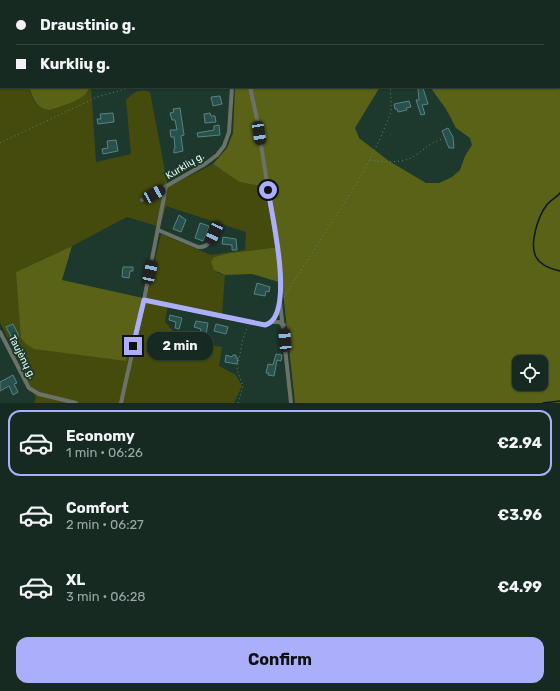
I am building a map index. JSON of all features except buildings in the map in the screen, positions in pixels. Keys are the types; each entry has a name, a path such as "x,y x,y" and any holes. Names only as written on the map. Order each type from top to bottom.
{"street":[{"name":"Kurklių g.","path":"121,403 144,300 166,187 218,155 224,146 229,132 232,88"},
{"path":"250,88 257,119 280,266 280,302 284,325 291,403"},
{"path":"142,200 166,187"},
{"path":"158,230 202,248 209,244 214,233"},
{"path":"144,300 191,311 265,325 272,322 278,322 284,325"},
{"path":"272,322 278,312 280,302"},
{"name":"Taujėnų g.","path":"0,332 29,388 39,394 76,403"}],"path":[{"path":"0,143 97,97 129,88"},
{"path":"280,302 359,180 390,112 392,97 390,88"},
{"path":"369,160 384,162 406,160 416,156 430,143 443,138"},
{"path":"238,403 243,386 238,370 242,338 249,322"}],"green space":[{"path":"0,88 29,88 35,102 41,108 50,110 88,92 91,88 96,162 131,154 126,100 137,92 143,90 150,92 168,187 213,164 239,182 271,188 280,247 230,253 214,257 218,273 225,275 222,315 168,304 165,322 182,341 222,347 219,366 236,375 242,386 234,403 34,403 36,398 0,322","holes":["166,206 246,232 245,250 211,255 161,234 146,299 16,272 72,246 127,217 160,227"]},
{"path":"29,88 89,88 79,99 50,110 41,108 34,99"},
{"path":"235,88 379,88 355,128 359,138 389,161 426,183 439,183 452,177 460,170 465,156 472,145 470,138 456,128 446,109 431,88 560,88 560,403 295,403 282,283 252,274 225,275 214,270 211,262 214,257 230,253 280,247 271,188 239,182 213,164 227,148 233,133"},
{"path":"72,246 62,280 143,298 126,361 34,349 26,344 21,338 16,272"}],"waterway":[{"path":"560,193 543,211 537,224 533,245 536,257 543,265 560,271"},
{"path":"543,403 560,401"}],"route":[{"path":"133,346 144,300 191,311 265,325 272,322 278,312 281,290 280,266 268,190"}]}
